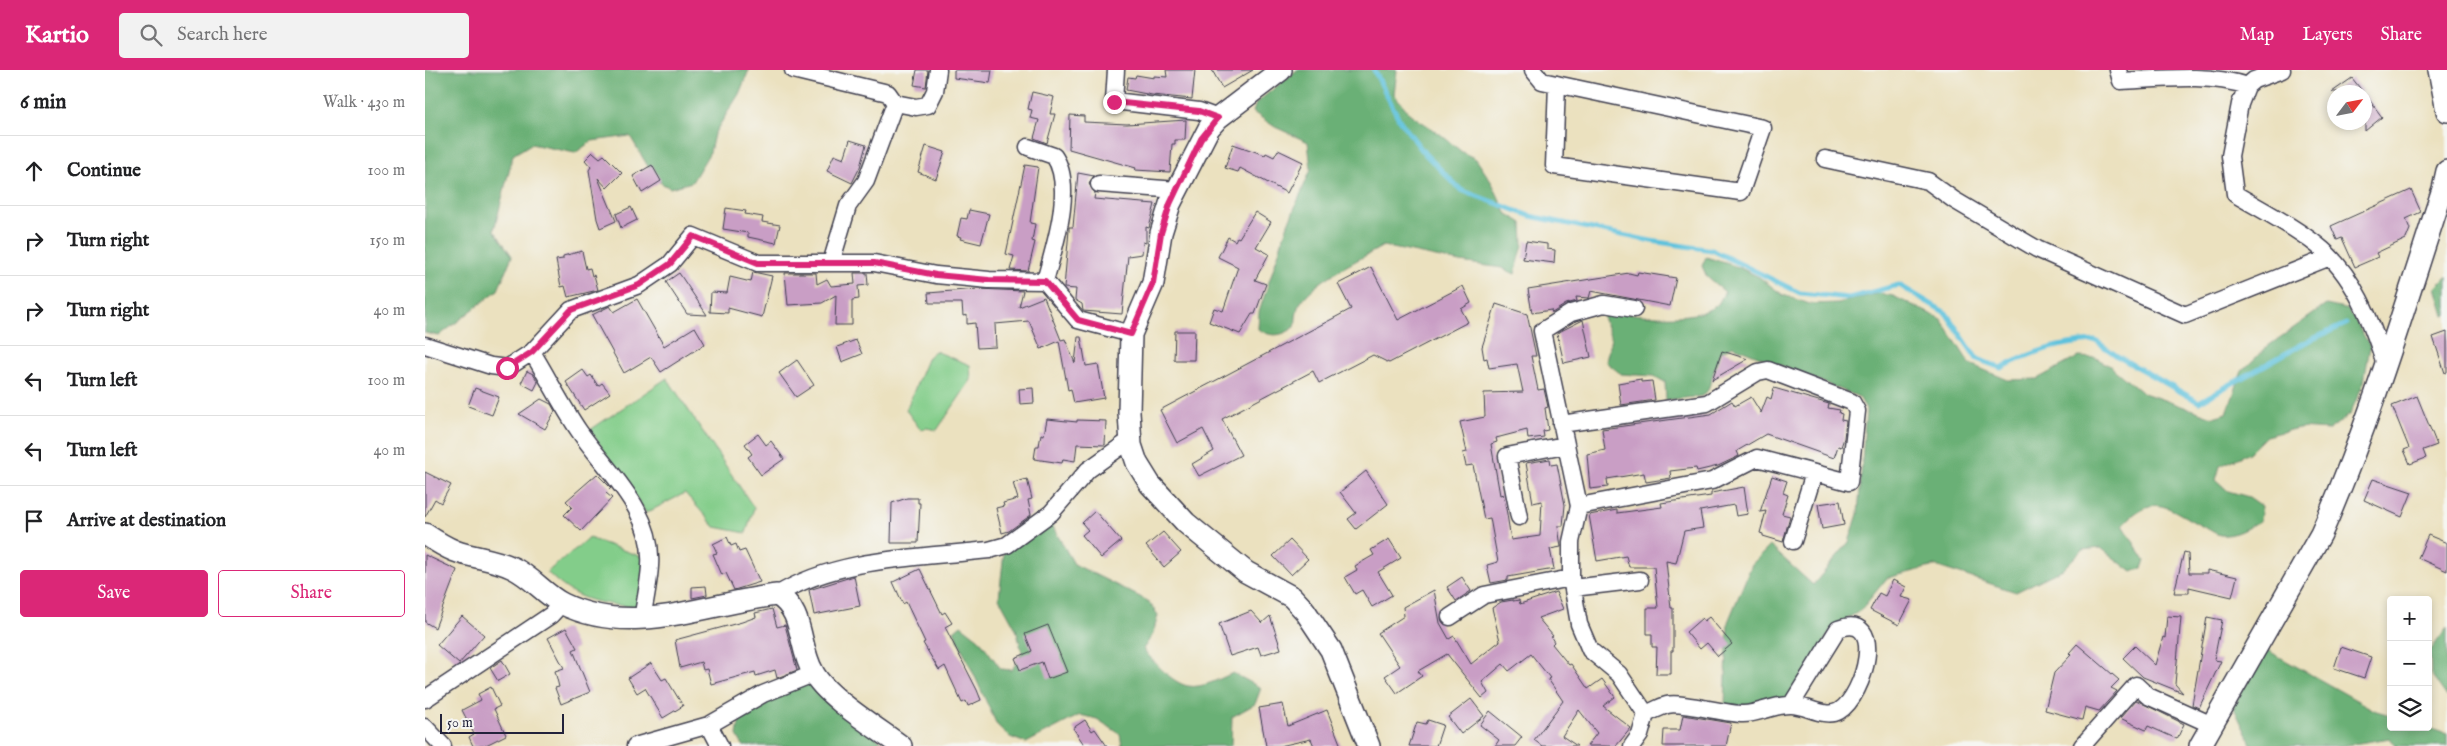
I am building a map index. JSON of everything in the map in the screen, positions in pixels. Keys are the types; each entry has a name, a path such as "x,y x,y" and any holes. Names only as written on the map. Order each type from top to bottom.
{"street":[{"path":"793,70 888,92 895,103 916,107 928,105 935,91 938,70"},
{"path":"1116,70 1114,102 1199,111 1218,118"},
{"path":"1533,70 1542,81 1557,84 1763,128 1741,192 1555,166 1557,84"},
{"path":"2118,70 2121,81 2175,78 2232,81 2247,86"},
{"path":"2282,70 2254,80 2247,86 2240,104 2230,156 2235,194 2299,232 2330,257 2350,282 2363,305 2385,364"},
{"path":"2439,70 2447,111"},
{"path":"1274,72 1218,118 1201,139 1177,190 1161,233 1153,283 1131,334 1130,440 1137,463 1150,484 1186,523 1246,572 1292,597 1305,611 1331,650 1369,746"},
{"path":"831,263 848,206 866,181 895,103"},
{"path":"1029,146 1054,156 1062,174 1061,223 1045,281"},
{"path":"1825,160 1928,181 1954,200 2037,249 2185,315 2330,257"},
{"path":"2200,746 2321,534 2333,507 2385,364 2443,190 2447,171"},
{"path":"1099,184 1177,190"},
{"path":"425,345 491,366 507,368 532,352 571,310 639,285 670,264 693,236 758,263 874,263 936,275 989,280 1045,281 1078,320 1131,334"},
{"path":"1632,746 1640,735 1646,714 1619,674 1590,650 1579,624 1572,583 1571,542 1579,506 1542,331 1571,313 1604,304 1635,309"},
{"path":"532,352 579,431 627,491 637,510 645,533 650,564 642,619"},
{"path":"1561,424 1707,403 1758,372 1768,370 1852,402 1857,412 1849,482 1757,458 1712,481 1579,506"},
{"path":"425,534 454,551 513,568 562,603 582,611 642,619 696,612 777,595 792,586 843,568 989,550 1007,545 1051,514 1088,470 1130,440"},
{"path":"1519,517 1507,456 1565,445"},
{"path":"1793,541 1815,473"},
{"path":"1450,617 1484,595 1572,583 1640,580"},
{"path":"777,595 787,601 794,611 813,674 837,698 901,746"},
{"path":"425,699 551,615 562,603"},
{"path":"1646,714 1669,704 1744,714 1791,705 1829,714 1839,711 1863,677 1869,652 1867,641 1861,631 1855,627 1847,626 1838,629 1791,705"},
{"path":"635,746 709,725 763,694 813,674"},
{"path":"2082,746 2136,685 2148,696 2212,725"},
{"path":"709,725 720,746"},
{"path":"425,727 443,746"}],"green space":[{"path":"425,70 749,70 739,94 714,134 710,152 692,182 670,188 656,180 630,136 592,141 575,153 531,144 513,155 494,230 512,256 498,290 439,336 425,333"},
{"path":"1297,70 1397,70 1394,94 1410,114 1440,134 1462,152 1476,159 1492,183 1506,213 1522,223 1523,245 1515,274 1502,268 1460,262 1383,246 1336,272 1314,288 1298,307 1295,327 1277,335 1268,334 1258,329 1259,312 1288,224 1311,169 1308,142 1275,127 1253,112 1256,103"},
{"path":"1706,257 1738,267 1759,277 1783,295 1810,304 1838,303 1879,293 1893,296 1941,319 1970,364 2008,380 2037,379 2078,357 2096,358 2110,366 2141,392 2213,417 2227,413 2242,371 2268,346 2326,305 2349,310 2370,346 2364,382 2350,414 2329,430 2298,428 2266,436 2249,453 2220,466 2216,480 2228,491 2249,497 2262,506 2260,521 2236,533 2220,535 2173,510 2155,505 2135,514 2123,525 2145,561 2142,568 2132,572 2101,548 2082,550 2063,569 2016,592 1935,566 1887,578 1861,610 1831,629 1793,702 1746,708 1725,704 1728,622 1752,564 1770,546 1813,585 1849,542 1858,514 1866,409 1859,397 1733,346 1720,352 1708,390 1703,396 1666,400 1665,382 1653,376 1621,374 1606,362 1611,338 1603,317 1609,311 1649,316 1680,316 1707,311 1717,305 1725,292 1707,277 1702,266"},
{"path":"2447,276 2447,315 2444,316 2436,287"},
{"path":"935,351 970,365 971,380 937,430 920,429 906,410 928,357"},
{"path":"667,378 754,508 746,533 715,527 685,493 646,513 590,430"},
{"path":"1045,524 1051,524 1074,564 1148,601 1158,615 1153,634 1143,649 1158,666 1176,681 1193,687 1233,673 1261,688 1255,704 1232,717 1231,746 1122,746 1120,734 1097,719 1080,715 1026,743 1010,737 997,725 954,631 961,625 979,639 1001,669 1012,670 1022,652 1016,629 999,598 1004,552"},
{"path":"589,538 645,558 639,608 589,599 569,590 547,572"},
{"path":"2447,628 2447,697 2432,675 2432,648"},
{"path":"2267,650 2374,710 2387,714 2387,731 2432,731 2432,729 2447,734 2447,746 2396,746 2390,738 2341,746 2252,746 2233,706"},
{"path":"810,679 886,746 743,746 737,735 740,716 765,697"}],"building":[{"path":"917,70 928,70 926,87 914,85"},
{"path":"954,70 992,70 990,83 954,78"},
{"path":"1166,70 1195,70 1192,99 1126,90 1128,77 1135,78 1136,75 1154,78 1154,76 1167,77"},
{"path":"1212,70 1253,70 1222,88"},
{"path":"2352,78 2358,85 2342,85"},
{"path":"1032,92 1054,97 1050,114 1055,114 1047,143 1034,138 1039,120 1030,118 1032,110 1028,109"},
{"path":"2372,103 2382,117 2372,125"},
{"path":"1070,115 1084,116 1084,122 1127,124 1186,120 1185,140 1175,140 1175,144 1172,144 1170,172 1135,170 1136,168 1069,149"},
{"path":"850,140 866,145 860,167 852,183 827,171 834,155 844,159"},
{"path":"1233,144 1274,157 1278,150 1303,162 1287,193 1240,168 1238,172 1225,168"},
{"path":"926,146 945,152 936,179 918,172"},
{"path":"593,152 600,158 604,155 622,173 607,188 598,178 616,221 600,228 589,170 591,167 585,160"},
{"path":"652,165 661,181 642,193 633,176"},
{"path":"1025,165 1038,167 1030,223 1035,224 1032,241 1035,242 1028,271 1010,270 1014,256 1006,254"},
{"path":"1078,173 1094,176 1089,184 1095,193 1094,199 1155,204 1149,228 1146,227 1146,243 1143,242 1142,254 1128,256 1122,314 1083,311 1082,304 1075,300 1076,289 1064,288 1069,227 1073,227"},
{"path":"2411,190 2421,212 2406,219 2410,229 2406,239 2376,253 2378,257 2355,267 2342,238 2337,240 2331,226"},
{"path":"631,207 637,220 621,228 616,214"},
{"path":"726,208 746,211 745,214 763,217 762,222 780,225 776,243 748,237 748,233 723,229"},
{"path":"969,210 989,214 981,244 960,239 961,237 957,236 961,218 967,219"},
{"path":"1255,212 1271,222 1256,247 1269,254 1255,280 1266,284 1255,314 1252,314 1240,334 1209,322 1214,308 1223,311 1238,267 1218,257 1228,237 1235,241 1237,237 1239,238"},
{"path":"1526,241 1547,244 1547,249 1555,250 1554,263 1523,259"},
{"path":"582,251 586,269 590,268 592,276 594,275 598,290 568,297 565,286 561,287 556,260"},
{"path":"1371,267 1398,320 1463,286 1471,303 1461,309 1468,322 1389,363 1373,355 1319,383 1313,371 1222,419 1241,455 1199,476 1192,464 1214,451 1203,429 1177,443 1160,410 1351,309 1338,284"},
{"path":"753,272 772,276 762,317 728,308 728,313 710,312 711,292 727,293 730,277 751,282"},
{"path":"1638,272 1676,278 1670,306 1591,291 1589,298 1576,297 1577,301 1566,304 1552,313 1551,310 1532,313 1528,289 1629,273 1637,275"},
{"path":"679,273 707,315 687,314 666,282"},
{"path":"785,273 816,273 817,284 827,279 831,286 855,284 854,273 867,273 868,285 858,286 859,299 852,300 852,325 835,325 836,295 822,303 788,305"},
{"path":"978,289 1023,291 1019,307 1044,297 1061,340 1065,339 1075,363 1078,337 1081,337 1086,366 1098,364 1104,398 1074,403 1071,389 1068,390 1059,341 1041,349 1029,321 995,324 996,347 977,348 975,323 967,324 967,315 963,316 962,303 929,303 928,293"},
{"path":"637,299 664,346 695,327 705,344 661,372 651,357 624,373 592,315 610,306 614,312"},
{"path":"1496,304 1527,314 1536,356 1531,356 1538,390 1544,389 1548,407 1545,408 1548,430 1543,431 1544,437 1528,439 1527,430 1496,438 1497,442 1491,444 1500,495 1503,494 1511,540 1540,536 1542,501 1533,503 1526,463 1550,459 1551,465 1557,464 1565,505 1563,526 1558,526 1561,547 1550,549 1554,569 1508,577 1508,580 1491,583 1487,565 1498,562 1490,518 1484,519 1473,465 1466,466 1463,453 1467,452 1460,422 1485,417 1484,393 1523,392 1517,364 1489,368 1487,358 1484,359 1482,347"},
{"path":"1583,320 1591,357 1564,363 1557,333"},
{"path":"1175,331 1195,331 1194,360 1174,360"},
{"path":"2447,332 2447,372 2445,373 2433,337"},
{"path":"856,340 862,354 842,362 837,347"},
{"path":"1722,351 1748,359 1712,380"},
{"path":"797,360 814,385 796,397 779,373"},
{"path":"583,370 588,377 591,375 598,386 602,383 610,393 584,410 566,382"},
{"path":"527,371 533,374 538,382 534,390 521,383"},
{"path":"1641,379 1641,382 1652,381 1655,400 1621,405 1618,383"},
{"path":"475,388 499,397 492,415 468,406"},
{"path":"1033,388 1034,403 1020,404 1019,389"},
{"path":"1774,388 1829,404 1828,408 1840,410 1839,413 1842,414 1841,420 1846,421 1844,438 1841,447 1838,446 1834,458 1766,434 1737,451 1739,456 1718,466 1697,471 1696,468 1670,471 1671,478 1646,482 1644,473 1607,479 1608,487 1590,489 1587,454 1605,450 1602,429 1711,414 1732,401 1735,406 1751,397 1761,413 1767,397 1771,399"},
{"path":"2417,396 2437,445 2423,450 2426,458 2410,464 2404,450 2409,448 2392,406"},
{"path":"541,399 551,404 555,411 545,429 519,414"},
{"path":"1047,419 1077,422 1077,420 1106,421 1105,445 1077,444 1075,461 1063,459 1062,463 1034,459 1036,446 1039,446 1041,434 1044,435"},
{"path":"758,434 766,445 771,441 784,459 761,475 748,457 752,454 745,444"},
{"path":"1366,471 1388,504 1356,529 1348,519 1356,513 1340,492"},
{"path":"425,472 451,485 441,503 435,499 425,517"},
{"path":"597,474 611,488 606,493 612,498 581,531 564,515 572,507 566,501"},
{"path":"1772,476 1787,481 1783,493 1788,495 1782,514 1790,516 1783,542 1763,536 1760,533 1766,511 1760,512"},
{"path":"1027,479 1032,499 1028,500 1031,515 1009,531 1002,533 996,508 1004,506 1003,503 1018,499 1013,483"},
{"path":"2373,479 2412,492 2402,517 2364,500"},
{"path":"1744,487 1748,514 1736,516 1734,505 1700,511 1703,528 1684,531 1676,563 1666,561 1671,608 1673,608 1671,674 1656,674 1657,647 1652,647 1652,634 1647,634 1647,608 1658,608 1654,567 1629,567 1626,556 1597,561 1589,515 1617,510 1617,513 1662,507 1661,503 1711,496 1711,493"},
{"path":"907,498 918,498 918,503 920,503 918,543 891,543 892,503"},
{"path":"1840,501 1844,525 1822,529 1818,504"},
{"path":"1095,511 1121,541 1101,558 1082,535 1088,530 1082,523"},
{"path":"1163,532 1181,552 1164,567 1146,546"},
{"path":"2428,535 2447,543 2447,571 2418,558"},
{"path":"727,537 731,546 736,544 739,552 745,550 760,582 734,590 726,573 722,575 713,554 717,553 713,544"},
{"path":"1389,539 1401,558 1378,572 1392,595 1372,607 1362,590 1355,594 1345,577 1357,570 1355,566 1374,555 1371,550"},
{"path":"1290,540 1308,559 1291,575 1273,556"},
{"path":"2184,552 2188,553 2189,573 2207,573 2207,570 2237,577 2232,597 2189,587 2189,593 2174,593"},
{"path":"425,555 457,570 435,628 425,622"},
{"path":"920,569 942,614 945,612 952,623 945,627 981,700 968,706 966,701 962,703 945,666 939,670 923,643 925,642 906,602 903,604 893,582"},
{"path":"854,576 860,606 814,615 809,590"},
{"path":"1462,577 1471,591 1456,601 1447,587"},
{"path":"1893,580 1906,587 1901,597 1912,600 1899,625 1870,610 1879,593 1885,596"},
{"path":"706,586 707,595 692,598 692,587"},
{"path":"1434,590 1440,623 1449,639 1454,636 1471,664 1500,641 1492,608 1501,602 1519,600 1520,604 1556,592 1563,609 1538,618 1553,636 1551,637 1554,642 1552,644 1569,665 1571,664 1588,689 1602,679 1615,697 1603,706 1631,728 1616,746 1587,746 1597,733 1579,710 1562,736 1577,746 1542,746 1534,740 1563,701 1548,679 1550,678 1531,654 1509,671 1503,664 1482,682 1488,693 1482,698 1447,654 1418,671 1422,676 1397,693 1385,676 1400,666 1378,633 1404,616 1403,607"},
{"path":"772,609 777,627 785,625 797,670 777,678 775,670 756,676 755,672 711,684 707,669 703,670 701,662 680,668 675,640 742,622 756,617 755,613"},
{"path":"1251,611 1262,623 1270,616 1281,649 1261,655 1258,647 1230,656 1219,624"},
{"path":"462,616 484,635 459,664 437,645"},
{"path":"2167,616 2181,617 2175,684 2183,693 2143,677 2123,658 2135,646 2155,665 2163,637 2165,638"},
{"path":"1709,617 1732,644 1718,656 1707,643 1700,649 1686,632 1702,618 1704,621"},
{"path":"2207,617 2222,620 2214,660 2221,661 2199,708 2192,705"},
{"path":"1048,625 1067,672 1048,679 1042,662 1020,670 1015,658 1032,651 1025,634"},
{"path":"566,628 577,648 573,650 590,692 561,704 555,688 559,687 555,671 564,668 548,638"},
{"path":"2077,644 2119,680 2111,688 2117,691 2099,711 2085,707 2082,720 2045,710 2054,673 2071,655 2069,653"},
{"path":"2341,647 2371,657 2364,678 2334,668"},
{"path":"502,660 510,674 498,681 490,668"},
{"path":"651,663 662,680 666,678 683,706 663,718 645,688 637,693 628,678"},
{"path":"491,687 500,706 494,709 506,735 484,746 473,746 469,737 474,734 462,710 481,700 478,694"},
{"path":"1471,699 1484,716 1461,734 1448,717"},
{"path":"2136,700 2184,724 2177,739 2148,726 2146,730 2120,718"},
{"path":"1283,704 1288,726 1327,710 1341,746 1314,746 1311,739 1280,746 1266,746 1259,708"},
{"path":"1490,711 1522,737 1515,746 1495,746 1499,740 1480,725"},
{"path":"1683,715 1731,723 1726,746 1663,746 1664,730 1680,730"},
{"path":"1085,720 1092,731 1095,729 1107,746 1085,746 1073,728"},
{"path":"1428,720 1443,725 1436,746 1409,746 1417,722 1426,724"}],"waterway":[{"path":"1374,70 1400,121 1425,154 1461,190 1530,216 1651,241 1712,250 1800,293 1849,298 1899,285 1946,313 1977,359 2001,368 2047,349 2096,341 2117,356 2199,402 2306,342 2346,324"}],"route":[{"path":"507,368 532,352 571,310 606,295 639,285 670,264 693,236 758,263 874,263 936,275 1022,282 1045,281 1078,320 1131,334 1153,283 1158,262 1161,233 1170,204 1201,139 1218,118 1199,111 1114,102"}]}
